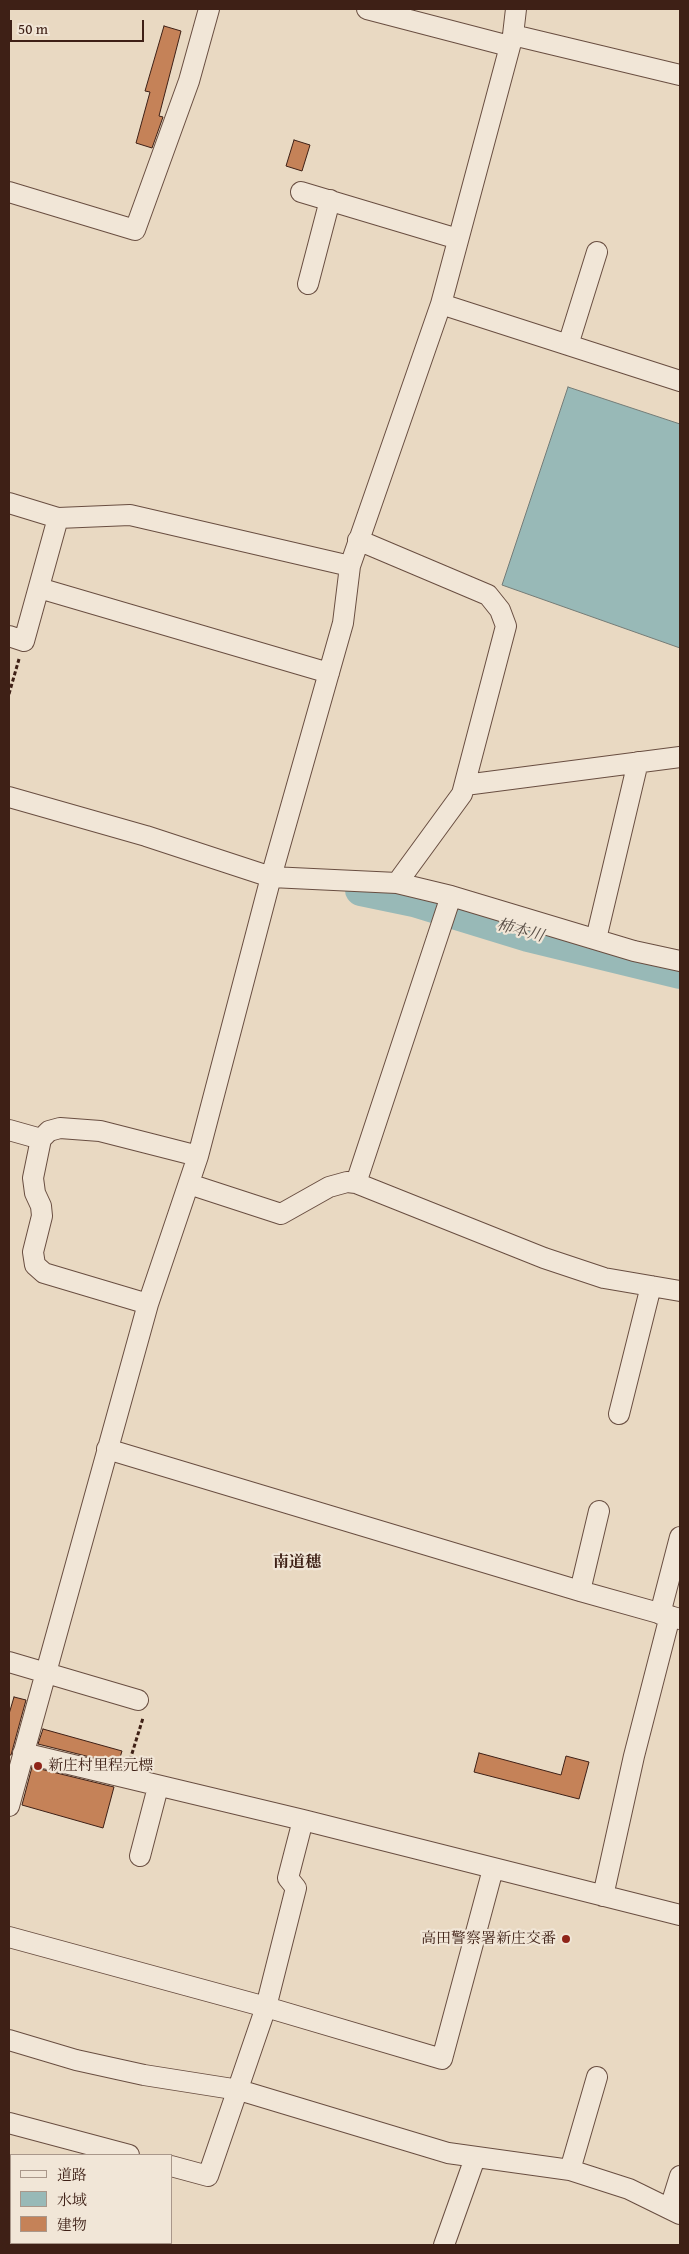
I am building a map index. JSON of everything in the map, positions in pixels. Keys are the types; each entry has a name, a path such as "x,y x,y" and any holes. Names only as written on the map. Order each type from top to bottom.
{"street":[{"path":"9,192 135,230 189,82 209,9"},
{"path":"367,9 418,24 680,75"},
{"path":"9,1806 17,1760 45,1672 148,1304 198,1156 271,877 343,623 350,566 441,304 511,41 516,9"},
{"path":"301,192 458,238"},
{"path":"308,284 330,200"},
{"path":"568,345 597,252"},
{"path":"441,304 680,380"},
{"path":"9,503 58,518 130,515 350,566"},
{"path":"16,639 39,588 58,518"},
{"path":"358,540 488,594 500,610 506,626 462,794 397,883"},
{"path":"39,588 329,673"},
{"path":"465,785 680,757"},
{"path":"596,939 638,762"},
{"path":"9,797 146,836 271,877 397,883 448,906 596,939 680,961"},
{"path":"356,1183 448,906"},
{"path":"148,1304 44,1273 35,1265 33,1252 42,1216 41,1206 35,1193 33,1178 41,1139 49,1131 60,1128 100,1131 198,1156"},
{"path":"9,1130 41,1139"},
{"path":"189,1184 281,1214 329,1187 347,1182 356,1183 544,1258 604,1278 680,1292"},
{"path":"619,1414 651,1286"},
{"path":"107,1449 580,1592 670,1616"},
{"path":"580,1592 599,1511"},
{"path":"603,1896 634,1756 670,1616 680,1537"},
{"path":"9,1662 138,1700"},
{"path":"17,1760 125,1779 303,1820 680,1915"},
{"path":"140,1856 158,1787"},
{"path":"172,2166 208,2176 266,2007 296,1888 288,1878 303,1820"},
{"path":"9,1937 266,2007 442,2059 493,1869"},
{"path":"9,2040 86,2062 238,2090 413,2144 475,2158 570,2170 629,2189 675,2211 680,2176"},
{"path":"570,2170 597,2077"},
{"path":"9,2123 125,2154"},
{"path":"444,2245 475,2158"}],"path":[{"path":"9,694 16,639"},
{"path":"125,1779 145,1711 138,1700"}],"water":[{"path":"568,387 680,424 680,648 502,585"}],"building":[{"path":"164,26 181,31 159,116 163,117 152,148 136,143 150,92 145,91"},
{"path":"294,140 310,145 302,171 286,166"},
{"path":"14,1697 26,1700 11,1755 9,1755 9,1714"},
{"path":"43,1729 122,1751 118,1764 38,1744"},
{"path":"479,1753 561,1775 566,1756 589,1762 579,1799 474,1772"},
{"path":"32,1767 114,1787 103,1828 22,1805"}],"waterway":[{"name":"柿本川","path":"361,890 414,901 528,936 680,973"}],"place":[{"name":"新庄村里程元標","path":"38,1766"},
{"name":"高田警察署新庄交番","path":"566,1939"}],"district":[{"name":"南道穗","path":"297,1563"}]}
